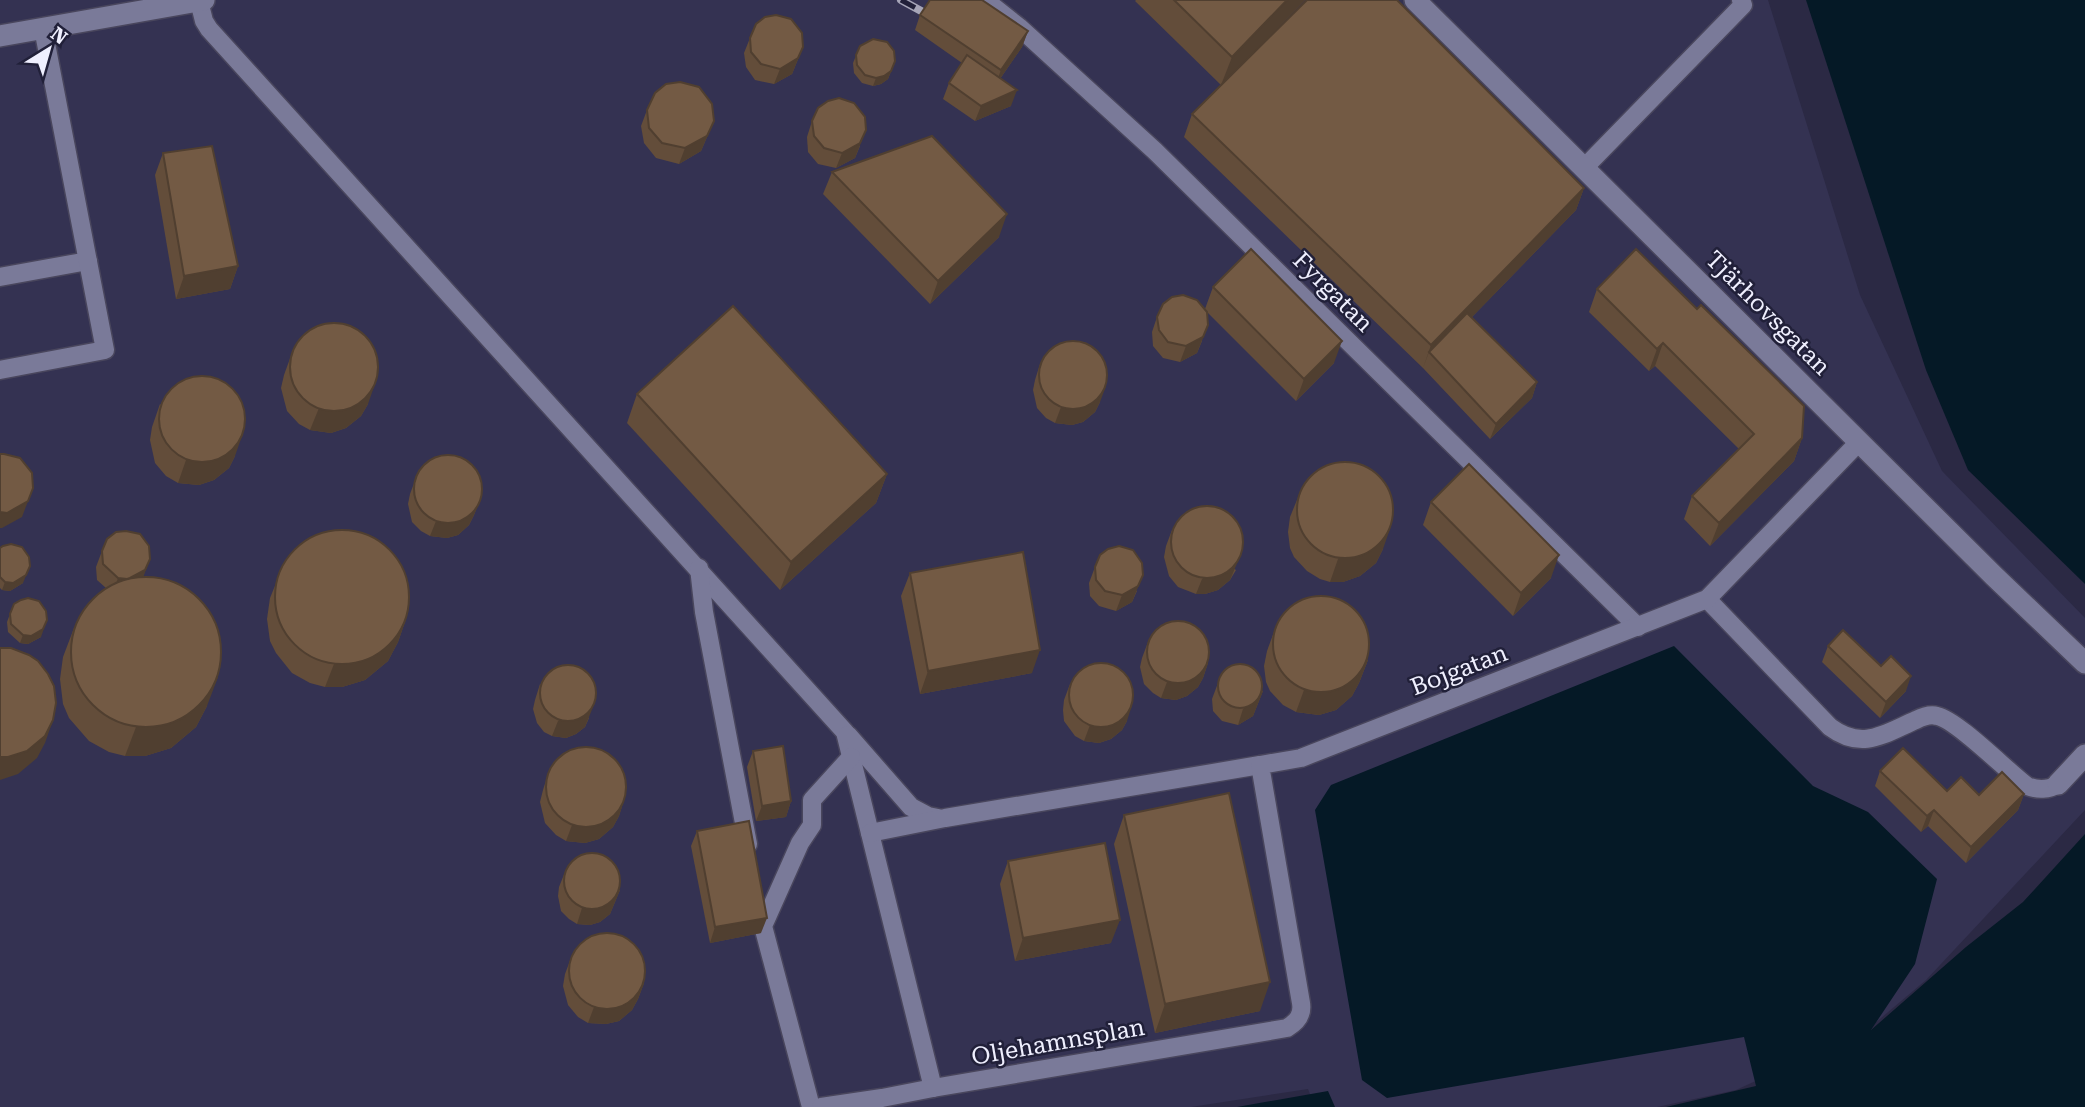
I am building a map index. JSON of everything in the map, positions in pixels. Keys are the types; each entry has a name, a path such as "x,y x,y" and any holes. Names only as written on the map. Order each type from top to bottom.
{"street":[{"path":"0,36 204,0"},
{"name":"Tjärhovsgatan","path":"1415,0 2085,663"},
{"path":"2058,784 2085,755"}],"lane":[{"name":"Fyrgatan","path":"985,0 1019,27 1155,151 1638,627"},
{"path":"1585,167 1742,5 1741,0"},
{"path":"199,1 209,29 699,568 911,807 933,818 945,818"},
{"path":"0,370 105,350 43,28"},
{"path":"0,277 88,261"},
{"name":"Bojgatan","path":"870,833 1301,758 1638,627 1707,599 1859,442"},
{"path":"699,568 704,612 751,860"},
{"path":"1707,599 1830,727 1842,735 1856,740 1867,740 1923,718 1937,716 1964,732 2027,786 2035,789 2058,784"},
{"path":"845,732 933,1087"},
{"path":"763,926 800,843 812,825 813,798 850,757"},
{"name":"Oljehamnsplan","path":"821,1107 1287,1028 1300,1017 1301,1003 1260,765"},
{"path":"758,900 811,1107"}],"shaded area":[{"path":"0,0 1768,0 1860,295 1942,471 2085,618 2085,810 1926,980 1868,1029 1736,1090 1657,1107 1315,1107 1308,1089 1191,1107 0,1107"}],"water":[{"path":"1806,0 2085,0 2085,584 1968,470 1926,370"},
{"path":"1674,646 1813,786 1868,812 1937,879 1915,964 1871,1030 1966,947 2023,902 2085,834 2085,1107 1666,1107 1756,1086 1744,1037 1387,1098 1362,1080 1315,810 1331,785"},
{"path":"1328,1091 1335,1107 1237,1107"}],"building":[{"path":"930,0 982,0 1028,31 1001,70 920,15"},
{"path":"1174,0 1287,0 1232,57"},
{"path":"1307,0 1397,0 1584,188 1431,345 1192,114"},
{"path":"776,15 791,19 802,33 803,47 798,58 780,69 761,64 751,52 750,38 756,24 765,17"},
{"path":"873,39 887,42 894,51 895,61 891,71 876,78 865,75 857,65 856,55 860,46"},
{"path":"967,55 1017,90 981,106 949,83"},
{"path":"680,82 699,87 712,104 714,121 707,136 685,148 662,143 649,128 647,110 655,93 666,84"},
{"path":"839,98 854,103 865,117 866,130 860,143 842,153 824,148 814,136 812,121 818,108"},
{"path":"932,136 1007,214 938,281 832,172"},
{"path":"212,146 238,266 184,276 163,153"},
{"path":"1251,249 1342,341 1304,379 1213,287"},
{"path":"1636,249 1697,309 1701,305 1804,406 1802,438 1719,523 1692,496 1754,434 1663,343 1657,349 1597,289"},
{"path":"1183,295 1197,300 1207,312 1208,325 1203,337 1186,346 1168,342 1159,330 1157,317 1163,304 1172,297"},
{"path":"733,306 887,474 791,562 637,394"},
{"path":"1467,313 1537,382 1496,424 1429,352"},
{"path":"334,323 351,327 365,336 374,350 378,367 374,384 365,398 351,407 334,411 317,407 303,398 294,384 290,367 294,350 303,336 317,327"},
{"path":"1073,341 1086,344 1097,351 1104,362 1107,375 1104,388 1097,399 1086,406 1073,409 1060,406 1049,399 1042,388 1039,375 1042,362 1049,351 1060,344"},
{"path":"194,376 210,376 233,388 242,402 245,419 242,436 233,450 210,462 194,462 178,455 166,443 159,427 159,411 166,395 178,383"},
{"path":"0,454 20,458 32,473 33,488 28,501 7,513 0,512"},
{"path":"448,455 461,458 472,465 479,476 482,489 479,502 472,513 461,520 448,523 435,520 424,513 417,502 414,489 417,476 424,465 435,458"},
{"path":"1345,462 1364,465 1379,476 1390,491 1393,510 1390,529 1379,544 1364,555 1345,558 1326,555 1311,544 1300,529 1297,510 1300,491 1311,476 1326,465"},
{"path":"1469,464 1559,555 1521,593 1431,502"},
{"path":"1207,506 1221,509 1233,516 1240,528 1243,542 1240,556 1233,568 1221,575 1207,578 1193,575 1181,568 1174,556 1171,542 1174,528 1181,516 1193,509"},
{"path":"342,530 368,535 389,550 404,571 409,597 404,623 389,644 368,659 342,664 316,659 295,644 280,623 275,597 280,571 295,550 316,535"},
{"path":"116,532 140,534 149,546 150,559 145,570 127,579 118,578 103,564 102,551 107,539"},
{"path":"11,544 22,547 29,557 30,566 26,575 13,583 5,582 0,577 0,548"},
{"path":"1119,546 1133,550 1142,563 1143,575 1138,586 1122,595 1105,591 1096,580 1095,567 1100,555"},
{"path":"1023,552 1040,650 928,671 910,573"},
{"path":"146,577 175,583 199,599 215,623 221,652 215,681 199,705 175,721 146,727 117,721 93,705 77,681 71,652 77,623 93,599 117,583"},
{"path":"1321,596 1340,599 1355,610 1366,625 1369,644 1366,663 1355,678 1340,689 1321,692 1302,689 1287,678 1276,663 1273,644 1276,625 1287,610 1302,599"},
{"path":"28,598 39,601 46,611 47,620 43,629 31,636 23,635 11,624 10,614 14,604"},
{"path":"1172,621 1184,621 1200,630 1207,640 1207,664 1200,674 1184,683 1172,683 1161,678 1152,669 1147,658 1147,646 1152,635 1161,626"},
{"path":"1843,630 1881,666 1891,656 1911,676 1886,702 1828,646"},
{"path":"0,648 11,648 38,661 54,686 56,703 53,720 45,736 27,751 8,757 0,757"},
{"path":"1095,663 1107,663 1124,672 1131,683 1131,707 1124,718 1107,727 1095,727 1083,722 1074,713 1069,701 1069,689 1074,677 1083,668"},
{"path":"1240,664 1249,665 1256,670 1261,677 1261,695 1256,702 1249,707 1240,708 1231,707 1224,702 1219,695 1218,686 1219,677 1224,670 1231,665"},
{"path":"562,665 574,665 584,669 592,677 596,693 592,709 584,717 574,721 562,721 552,717 544,709 540,699 540,687 544,677 552,669"},
{"path":"783,746 791,801 762,806 753,751"},
{"path":"586,747 601,750 614,759 623,772 626,787 623,802 614,815 601,824 586,827 571,824 558,815 549,802 546,787 549,772 558,759 571,750"},
{"path":"1903,748 1947,791 1961,777 1979,795 2002,772 2024,794 1971,847 1934,810 1927,816 1880,771"},
{"path":"1229,793 1270,982 1165,1004 1124,815"},
{"path":"749,821 767,918 715,927 697,831"},
{"path":"1105,843 1120,920 1023,938 1008,861"},
{"path":"586,853 598,853 608,857 616,865 620,881 616,897 608,905 598,909 586,909 576,905 568,897 564,887 564,875 568,865 576,857"},
{"path":"607,933 621,936 634,944 642,957 645,971 642,985 634,998 621,1006 607,1009 593,1006 580,998 572,985 569,971 572,957 580,944 593,936"}],"railway":[{"path":"901,0 923,12"}]}
